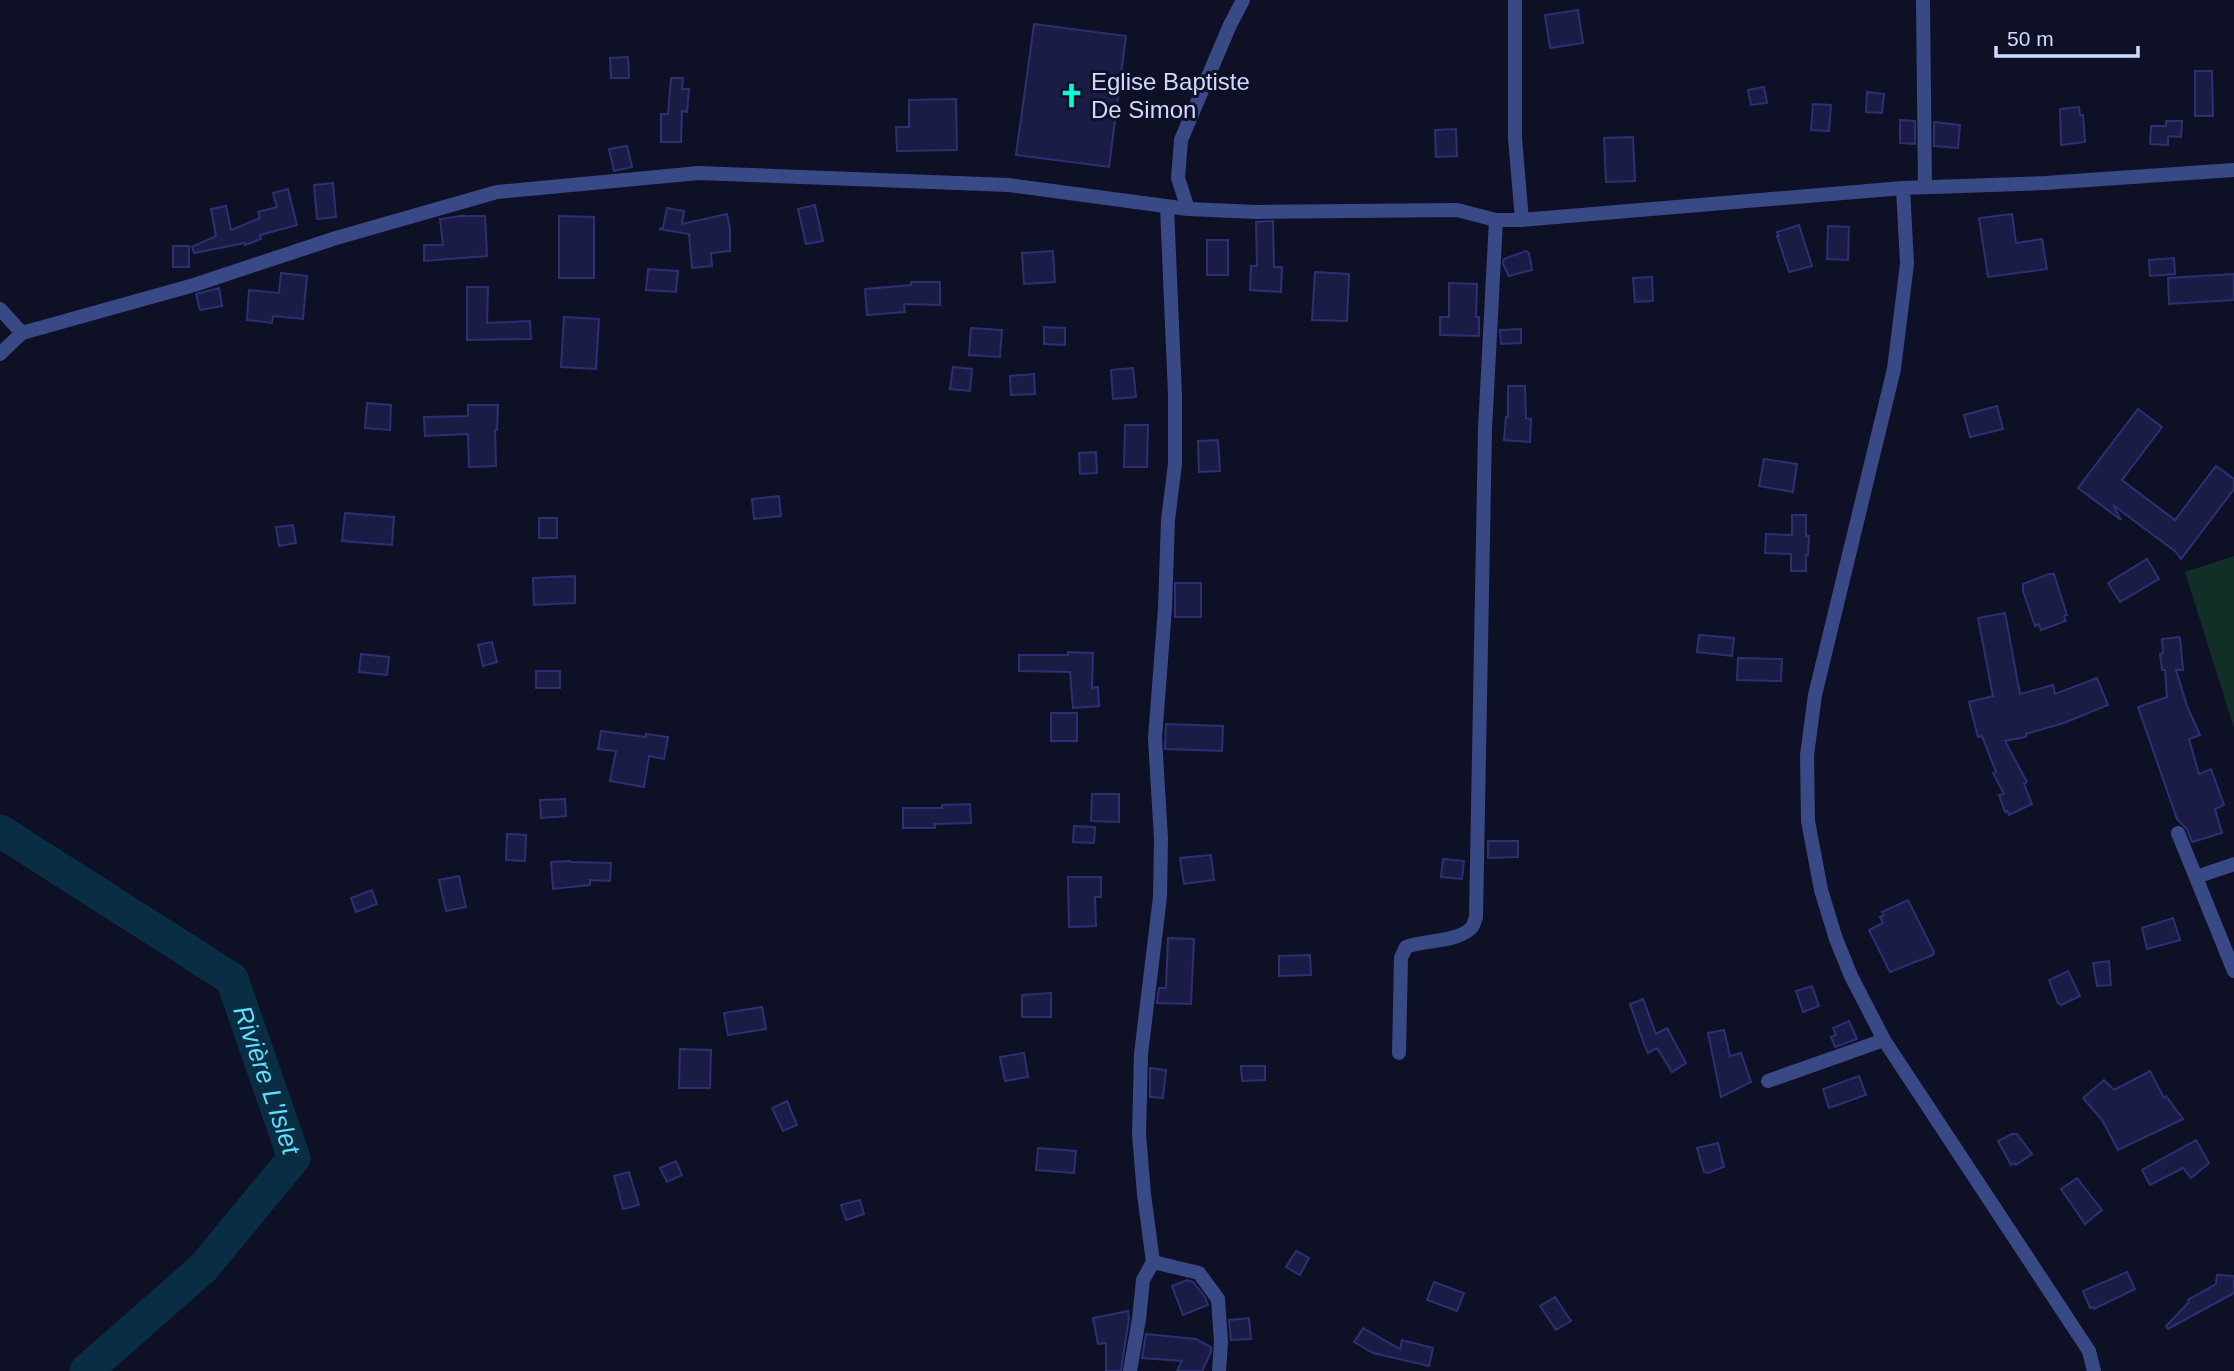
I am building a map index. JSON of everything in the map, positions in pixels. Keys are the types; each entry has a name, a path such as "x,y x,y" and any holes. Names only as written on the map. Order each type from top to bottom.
{"street":[{"path":"1188,209 1178,178 1181,140 1230,24 1243,0"},
{"path":"1515,0 1515,138 1522,220"},
{"path":"1923,0 1925,187"},
{"path":"0,354 22,333 194,285 337,238 497,192 699,173 1009,185 1188,209 1257,212 1457,210 1496,220 1522,220 1903,188 2045,183 2234,170"},
{"path":"1903,188 1906,264 1894,369 1815,695 1807,755 1808,821 1821,890 1836,939 1851,976 1884,1040 2089,1351 2094,1371"},
{"path":"1129,1371 1143,1280 1153,1262 1139,1134 1141,1054 1160,897 1161,839 1156,738 1168,520 1175,464 1175,395 1167,207"},
{"path":"1399,1053 1401,958 1406,947 1418,942 1459,937 1471,928 1476,917 1485,429 1496,220"},
{"path":"0,309 22,333"},
{"path":"2178,833 2234,971"},
{"path":"2196,877 2234,864"},
{"path":"1769,1081 1884,1040"},
{"path":"1153,1262 1199,1273 1219,1299 1219,1371"}],"green space":[{"path":"2234,556 2234,728 2185,572"}],"building":[{"path":"1578,10 1583,43 1550,48 1545,15"},
{"name":"Eglise Baptiste De Simon","path":"1034,24 1126,36 1109,167 1016,155"},
{"path":"628,57 629,78 611,78 610,58"},
{"path":"2195,71 2212,71 2213,116 2195,116"},
{"path":"671,78 683,78 682,89 689,89 687,112 682,111 681,142 661,142 661,114 668,114"},
{"path":"1764,87 1767,103 1751,105 1748,90"},
{"path":"1867,92 1884,94 1882,113 1866,112"},
{"path":"956,99 957,150 897,151 896,127 909,127 909,100"},
{"path":"1813,104 1831,105 1829,131 1811,130"},
{"path":"2079,107 2080,115 2083,115 2085,142 2061,145 2060,109"},
{"path":"1900,120 1915,121 1915,144 1900,143"},
{"path":"2166,121 2182,121 2181,137 2168,136 2168,145 2150,144 2151,126 2166,126"},
{"path":"1934,122 1960,125 1958,148 1934,146"},
{"path":"1456,129 1457,156 1436,157 1435,130"},
{"path":"1633,137 1635,181 1606,182 1604,138"},
{"path":"627,146 632,167 614,171 609,149"},
{"path":"333,183 336,217 317,219 314,185"},
{"path":"288,189 297,225 260,235 261,239 245,245 194,253 192,247 216,236 211,209 226,206 231,230 260,218 258,212 277,207 273,193"},
{"path":"815,205 823,241 806,244 798,209"},
{"path":"667,208 684,211 682,224 727,214 730,251 711,253 712,266 692,268 689,234 659,229 663,228"},
{"path":"2012,214 2016,243 2042,239 2047,269 1988,277 1979,218"},
{"path":"485,216 487,256 424,261 424,245 443,245 440,219"},
{"path":"559,216 594,217 594,278 559,278"},
{"path":"1273,221 1274,267 1282,267 1281,292 1250,290 1251,266 1257,266 1256,222"},
{"path":"1799,225 1812,266 1789,272 1777,232"},
{"path":"1828,226 1849,227 1848,260 1827,259"},
{"path":"1207,240 1228,240 1228,275 1207,275"},
{"path":"173,246 189,246 189,267 173,267"},
{"path":"1053,251 1055,282 1024,284 1022,253"},
{"path":"1526,251 1529,253 1532,270 1509,276 1503,264 1504,259"},
{"path":"2174,258 2175,274 2150,276 2149,260"},
{"path":"648,269 678,271 676,292 646,290"},
{"path":"1315,272 1349,274 1347,321 1312,320"},
{"path":"281,273 307,276 303,319 273,316 272,323 247,320 249,290 279,293"},
{"path":"2234,274 2234,300 2169,304 2168,278"},
{"path":"1652,277 1653,301 1635,302 1633,278"},
{"path":"911,282 940,282 940,305 904,304 905,312 867,315 865,289 911,285"},
{"path":"1449,283 1477,284 1476,317 1479,317 1479,336 1440,335 1440,317 1449,317"},
{"path":"467,287 488,287 487,323 530,321 531,339 467,340"},
{"path":"219,288 222,306 200,310 196,294"},
{"path":"564,317 599,319 596,369 561,367"},
{"path":"1044,327 1065,328 1065,345 1044,344"},
{"path":"971,328 1002,330 1000,357 969,355"},
{"path":"1521,329 1521,343 1501,344 1500,330"},
{"path":"953,367 972,369 970,391 950,389"},
{"path":"1133,368 1136,397 1113,399 1111,370"},
{"path":"1034,374 1035,394 1011,395 1010,376"},
{"path":"1508,386 1525,386 1526,418 1531,419 1530,442 1504,440 1508,417"},
{"path":"367,403 391,405 390,430 365,428"},
{"path":"468,405 498,405 495,430 496,466 469,467 468,434 425,436 424,417 468,416"},
{"path":"1997,406 2003,429 1970,437 1964,415"},
{"path":"2138,409 2162,427 2122,480 2175,520 2216,466 2234,479 2234,489 2181,559 2176,552 2113,505 2121,520 2078,488"},
{"path":"1125,425 1148,425 1147,467 1124,467"},
{"path":"1218,440 1220,471 1199,472 1198,441"},
{"path":"1096,452 1097,473 1080,474 1079,453"},
{"path":"1764,459 1797,464 1793,492 1759,486"},
{"path":"779,496 781,516 754,519 752,499"},
{"path":"345,513 394,517 392,545 342,541"},
{"path":"1792,515 1806,515 1806,536 1809,536 1806,571 1791,571 1791,554 1765,553 1766,534 1792,535"},
{"path":"539,518 557,518 557,538 539,538"},
{"path":"293,525 296,543 279,546 276,527"},
{"path":"2147,559 2159,579 2120,602 2108,583"},
{"path":"2054,574 2067,615 2064,616 2066,621 2041,630 2039,624 2035,626 2023,584"},
{"path":"575,576 575,603 534,605 533,578"},
{"path":"1175,583 1201,583 1201,617 1175,617"},
{"path":"2005,613 2020,694 2053,685 2055,694 2097,678 2108,705 2064,723 2026,734 2026,737 2005,741 2027,782 2024,784 2032,804 2009,815 2005,812 1999,795 2004,794 1993,773 1996,772 1982,736 1978,737 1969,702 1993,696 1978,618"},
{"path":"1699,635 1734,638 1732,656 1697,652"},
{"path":"2178,637 2183,670 2176,670 2187,706 2200,735 2189,739 2199,774 2211,769 2224,805 2215,809 2222,833 2192,842 2187,829 2177,819 2138,707 2167,697 2165,670 2162,670 2160,654 2163,653 2162,639"},
{"path":"492,642 497,662 483,666 478,645"},
{"path":"1068,652 1093,653 1092,688 1098,687 1099,706 1073,708 1070,672 1019,671 1019,655 1068,655"},
{"path":"361,654 389,657 387,675 359,672"},
{"path":"1738,658 1782,659 1781,681 1737,680"},
{"path":"536,671 560,671 560,688 536,688"},
{"path":"1051,713 1077,713 1077,741 1051,741"},
{"path":"1166,724 1223,726 1222,751 1165,749"},
{"path":"601,731 668,737 664,759 649,756 644,787 610,781 616,751 598,749"},
{"path":"1092,794 1119,794 1119,822 1091,821"},
{"path":"565,799 566,816 541,818 540,800"},
{"path":"970,804 971,823 935,824 935,828 903,828 903,808 942,808 942,805"},
{"path":"1074,826 1095,827 1094,843 1073,842"},
{"path":"507,834 526,835 525,861 506,860"},
{"path":"1488,841 1518,841 1518,857 1488,858"},
{"path":"1211,855 1214,880 1184,884 1180,858"},
{"path":"1443,859 1464,861 1462,879 1441,877"},
{"path":"551,862 611,863 610,881 590,880 590,885 553,889"},
{"path":"459,876 466,907 446,911 439,880"},
{"path":"1068,877 1101,877 1101,897 1095,897 1096,926 1069,927"},
{"path":"372,890 377,904 356,912 351,898"},
{"path":"1908,900 1934,952 1933,955 1890,972 1869,930 1883,923 1880,917 1884,915 1882,912"},
{"path":"2173,918 2180,940 2147,949 2142,928"},
{"path":"1168,938 1194,939 1191,1004 1157,1003 1159,988 1166,988"},
{"path":"1310,955 1311,975 1279,976 1279,956"},
{"path":"2109,961 2111,985 2097,986 2093,963"},
{"path":"2068,971 2080,996 2061,1005 2049,980"},
{"path":"1812,986 1819,1006 1803,1012 1796,991"},
{"path":"1051,993 1051,1017 1022,1017 1022,995"},
{"path":"1643,999 1656,1034 1667,1028 1686,1063 1672,1072 1657,1048 1648,1053 1644,1044 1630,1004"},
{"path":"762,1007 766,1029 728,1035 724,1013"},
{"path":"1849,1021 1857,1039 1835,1047 1831,1037 1836,1035 1833,1028"},
{"path":"1724,1030 1730,1056 1741,1053 1751,1082 1721,1097 1708,1033"},
{"path":"680,1049 711,1050 710,1088 679,1088"},
{"path":"1024,1053 1028,1077 1005,1081 1000,1057"},
{"path":"1241,1066 1265,1066 1265,1080 1242,1081"},
{"path":"1150,1068 1166,1070 1163,1098 1150,1097"},
{"path":"2150,1071 2164,1098 2166,1096 2183,1119 2118,1150 2102,1120 2083,1098 2104,1080 2114,1090"},
{"path":"1859,1076 1866,1095 1829,1108 1823,1089"},
{"path":"787,1101 797,1125 783,1131 772,1108"},
{"path":"2017,1134 2032,1154 2016,1165 2011,1165 1998,1141"},
{"path":"2196,1140 2209,1163 2191,1178 2183,1168 2150,1185 2142,1170"},
{"path":"1718,1143 1724,1167 1704,1172 1697,1148"},
{"path":"1038,1148 1076,1151 1074,1173 1036,1170"},
{"path":"676,1161 682,1175 667,1182 660,1168"},
{"path":"629,1172 639,1205 623,1209 614,1176"},
{"path":"2077,1178 2102,1210 2085,1224 2061,1189"},
{"path":"860,1200 864,1214 846,1220 841,1205"},
{"path":"1296,1251 1309,1258 1300,1275 1286,1267"},
{"path":"2127,1272 2135,1289 2094,1309 2090,1308 2083,1291"},
{"path":"2217,1275 2234,1276 2234,1293 2168,1329 2166,1326 2188,1300 2216,1284"},
{"path":"1187,1280 1193,1282 1208,1305 1183,1315 1172,1286"},
{"path":"1434,1282 1464,1293 1457,1311 1427,1300"},
{"path":"1555,1297 1571,1321 1556,1330 1540,1306"},
{"path":"1128,1311 1121,1371 1106,1371 1106,1343 1098,1344 1093,1318"},
{"path":"1249,1318 1251,1339 1231,1340 1229,1320"},
{"path":"1363,1328 1400,1349 1402,1340 1433,1348 1429,1366 1373,1353 1354,1342"},
{"path":"1146,1334 1196,1339 1211,1347 1211,1352 1202,1371 1177,1371 1182,1361 1142,1358"}],"waterway":[{"name":"Rivière L'Islet","path":"0,831 232,979 294,1158 204,1267 86,1371"}],"place":[{"name":"Eglise Baptiste De Simon","path":"1071,95"}]}
